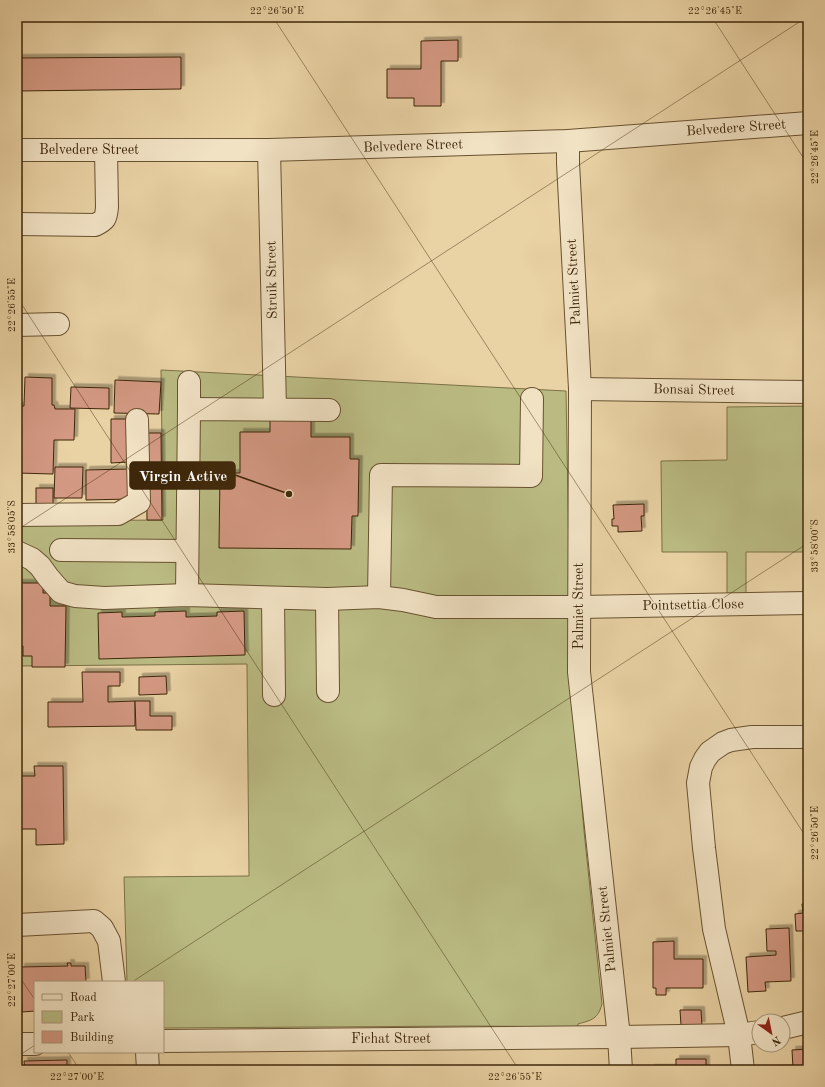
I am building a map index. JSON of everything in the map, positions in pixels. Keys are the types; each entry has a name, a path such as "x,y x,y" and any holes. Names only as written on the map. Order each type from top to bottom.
{"street":[{"name":"Belvedere Street","path":"17,150 269,150 568,141 808,123"},
{"name":"Palmiet Street","path":"568,141 580,389 579,672 619,1037 621,1070"},
{"path":"17,224 94,225 103,220 106,217 107,207 106,150"},
{"name":"Struik Street","path":"269,150 275,409"},
{"path":"17,325 58,324"},
{"path":"187,596 189,382"},
{"name":"Bonsai Street","path":"580,389 808,392"},
{"path":"379,597 381,475 531,476 532,399"},
{"path":"189,409 329,410"},
{"path":"17,515 118,514 139,502 137,420"},
{"path":"61,550 187,551"},
{"name":"Pointsettia Close","path":"17,552 32,559 40,566 48,578 61,592 75,596 104,598 187,596 328,599 379,597 436,607 579,608 808,603"},
{"path":"273,598 274,695"},
{"path":"328,599 328,692"},
{"path":"743,1070 749,1033 714,929 698,783 701,767 710,752 723,743 731,740 752,737 808,737"},
{"path":"17,925 94,921 102,928 109,941 114,981"},
{"path":"791,1026 808,1022"},
{"name":"Fichat Street","path":"164,1041 619,1037 749,1033"},
{"path":"17,1044 34,1044"},
{"path":"147,1053 148,1070"}],"green space":[{"path":"161,370 566,391 571,672 584,831 602,1004 599,1013 594,1018 578,1024 578,1027 472,1026 164,1028 164,981 127,981 124,877 249,876 247,664 17,666 17,521 163,520"},
{"path":"808,406 808,552 746,552 746,596 727,596 727,552 662,552 661,461 727,460 727,407"}],"building":[{"path":"458,40 458,61 441,61 441,106 414,106 414,98 387,98 387,69 421,69 421,41"},
{"path":"181,57 181,89 17,91 17,58"},
{"path":"25,377 52,378 52,405 54,405 55,409 75,409 74,440 54,440 53,474 17,473 17,406 24,406"},
{"path":"115,380 161,382 159,414 114,413"},
{"path":"71,387 109,388 109,409 70,408"},
{"path":"111,419 127,419 128,462 111,463"},
{"path":"270,419 311,420 311,437 350,437 350,459 359,459 358,516 352,516 351,549 219,548 220,473 240,473 240,432 270,432"},
{"path":"146,433 161,433 162,520 147,520"},
{"path":"55,467 83,467 82,498 54,498"},
{"path":"129,469 129,499 86,500 86,470"},
{"path":"36,488 53,488 53,505 36,505"},
{"path":"644,504 644,516 641,516 642,531 618,532 618,526 612,526 612,519 614,519 613,505"},
{"path":"18,583 43,583 43,593 50,593 50,606 66,606 65,667 32,667 32,656 23,656 23,646 17,646"},
{"path":"186,611 186,617 217,616 217,612 244,611 245,655 99,659 98,613 122,612 122,617 155,616 155,612"},
{"path":"82,672 120,672 120,686 108,686 108,702 135,701 135,726 48,727 48,702 83,702"},
{"path":"166,676 167,694 139,695 139,677"},
{"path":"135,701 150,701 150,716 172,716 172,730 136,730"},
{"path":"34,766 63,766 64,844 36,845 36,829 17,829 17,776 35,776"},
{"path":"808,903 808,931 796,931 795,914 803,913 802,904"},
{"path":"789,928 791,981 765,982 766,991 748,992 746,957 776,955 776,951 767,951 766,929"},
{"path":"674,941 674,959 703,959 703,988 666,988 666,995 656,995 656,988 653,988 653,942"},
{"path":"804,956 808,956 808,978 804,978"},
{"path":"67,963 71,963 71,966 85,966 86,981 34,981 34,1011 22,1012 21,967 68,966"},
{"path":"680,1010 701,1010 702,1025 681,1025"},
{"path":"808,1049 808,1070 763,1070 793,1068 792,1050"},
{"path":"676,1059 706,1059 706,1070 651,1070 651,1068 676,1068"},
{"path":"67,1060 67,1070 25,1070 24,1061"}],"place":[{"name":"Virgin Active","path":"289,494"}]}
